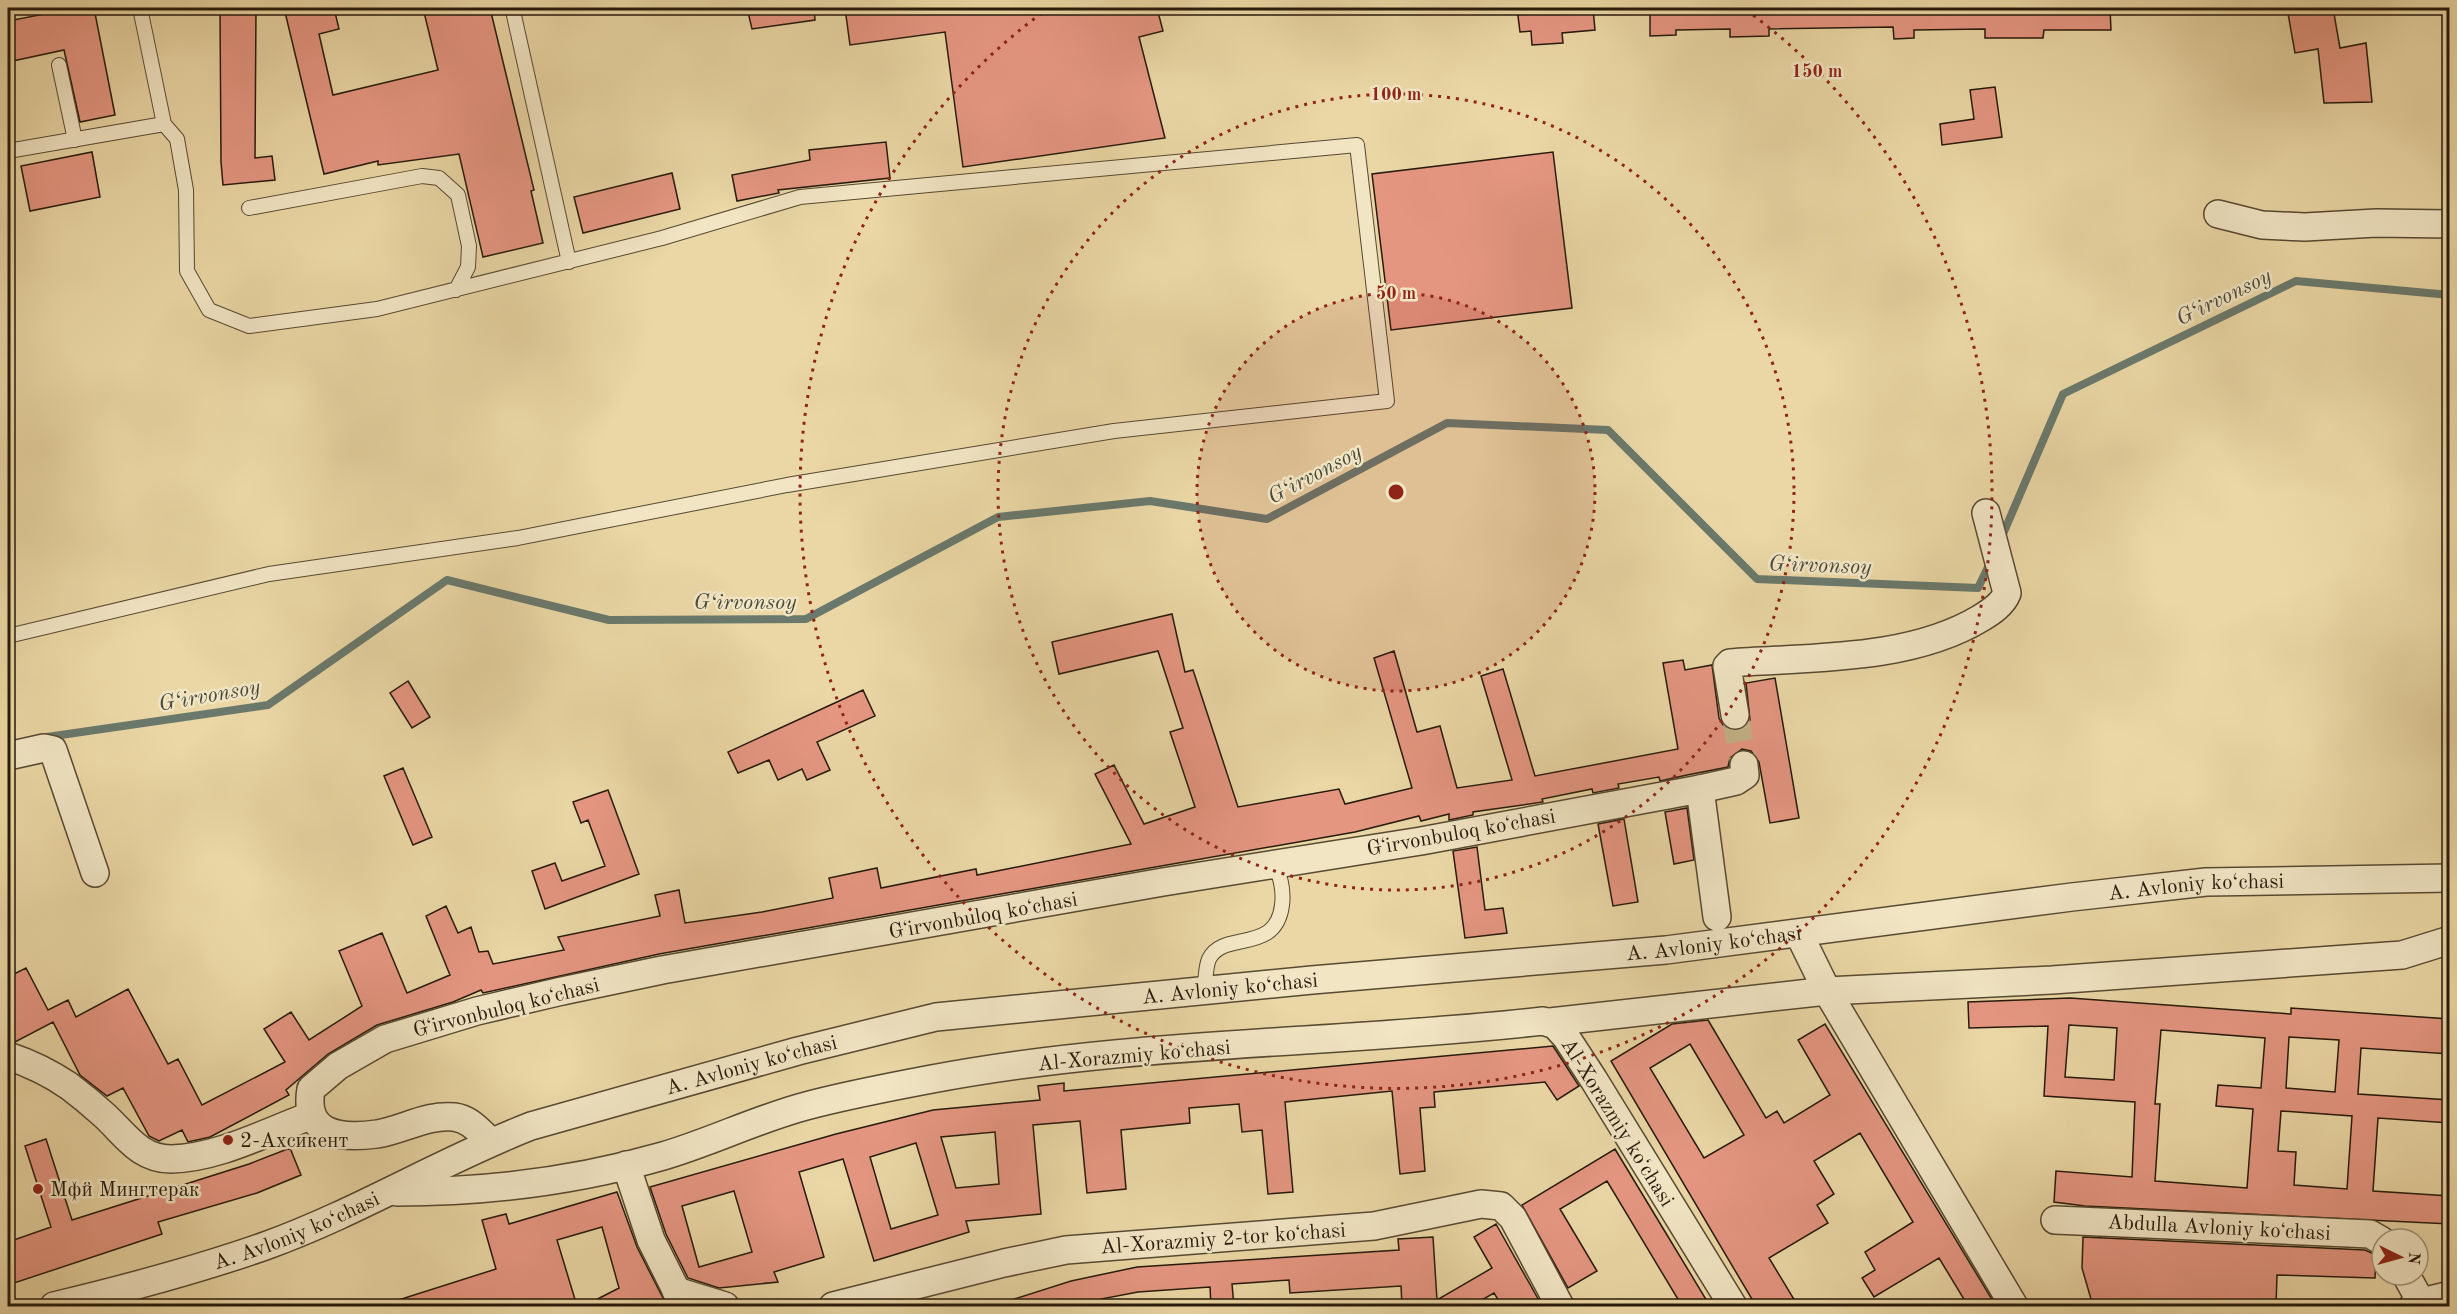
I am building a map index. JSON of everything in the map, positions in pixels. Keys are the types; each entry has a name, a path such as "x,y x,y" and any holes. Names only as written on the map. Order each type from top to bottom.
{"street":[{"path":"2218,214 2262,225 2305,227 2376,223 2450,224"},
{"path":"1735,715 1727,666 1730,663 1912,647 1961,630 1992,610 2007,593 1986,513"},
{"path":"8,756 44,748 52,750 95,873"},
{"name":"Gʻirvonbuloq koʻchasi","path":"310,1116 308,1105 310,1089 338,1066 385,1039 477,1011 662,970 1422,841 1700,789 1736,781 1745,775 1744,765"},
{"path":"1700,789 1717,917"},
{"name":"A. Avloniy ko‘chasi","path":"54,1306 97,1302 265,1245 393,1192 491,1142 531,1126 678,1084 936,1017 1666,950 2072,897 2206,882 2450,878"},
{"path":"1799,934 1827,991 2014,1306"},
{"path":"1550,1022 1827,991 2064,980 2402,955 2450,940"},
{"name":"Al-Xorazmiy koʻchasi","path":"393,1192 453,1192 508,1187 626,1165 664,1156 805,1106 1000,1067 1150,1051 1550,1022 1566,1038 1594,1080 1733,1306"},
{"path":"8,1056 31,1064 68,1086 106,1116 130,1144 145,1153 168,1159 196,1157 310,1116 317,1126 329,1132 377,1134 441,1116 467,1119 491,1142"},
{"path":"626,1165 651,1240 680,1299 725,1306"},
{"name":"Al-Xorazmiy 2-tor koʻchasi","path":"833,1306 1004,1263 1066,1250 1374,1226 1481,1204 1501,1206 1513,1218 1560,1306"},
{"name":"Abdulla Avloniy koʻchasi","path":"2055,1220 2370,1234"},
{"path":"2411,1287 2417,1304 2450,1295"}],"lane":[{"path":"8,636 269,574 518,538 788,485 1114,431 1387,401 1358,145 800,197 662,238 377,309 249,326 209,310 187,272 186,190 177,140 164,124 140,8"},
{"path":"513,11 569,262"},
{"path":"59,65 75,140"},
{"path":"8,151 164,124"},
{"path":"249,208 422,176 439,178 458,195 469,246 468,267 456,290"},
{"path":"1204,992 1209,959 1217,950 1258,937 1273,929 1280,919 1282,888 1275,865"}],"building":[{"path":"75,8 94,8 115,115 80,122 64,50 8,62 8,21"},
{"path":"220,8 256,8 255,158 272,156 275,180 223,185"},
{"path":"284,8 334,8 339,29 319,34 333,95 438,70 423,8 490,8 534,190 531,191 543,243 483,257 459,154 378,165 378,161 324,174"},
{"path":"747,8 814,8 815,20 752,29"},
{"path":"845,8 1157,8 1163,31 1139,37 1165,138 963,167 945,32 850,45"},
{"path":"1517,8 1593,8 1595,30 1562,33 1563,43 1532,45 1531,31 1520,32"},
{"path":"1650,8 2110,8 2111,30 2044,30 2043,38 1985,38 1985,29 1914,30 1914,38 1894,39 1893,27 1769,29 1769,36 1730,37 1730,29 1676,30 1676,35 1650,36"},
{"path":"2287,8 2333,8 2340,48 2366,43 2372,102 2324,103 2318,49 2295,53"},
{"path":"1995,87 2002,137 1942,145 1940,124 1974,119 1970,90"},
{"path":"886,142 890,178 778,190 779,193 737,201 732,175 810,160 809,150"},
{"path":"92,152 100,197 30,211 21,166"},
{"path":"1553,152 1572,308 1391,330 1372,174"},
{"path":"672,173 680,209 583,233 574,197"},
{"path":"1172,614 1185,672 1193,670 1238,807 1339,789 1345,804 1412,788 1374,658 1394,651 1417,732 1440,726 1457,788 1512,780 1481,676 1503,669 1535,776 1678,749 1663,663 1683,660 1685,670 1712,665 1719,718 1730,730 1744,728 1750,720 1746,683 1775,678 1799,818 1770,823 1759,762 1751,751 1742,749 1730,758 1728,767 1660,781 1659,777 1618,784 1619,788 1593,793 1592,789 1542,799 1543,802 1473,812 1473,815 1449,820 1449,814 1421,821 1419,816 1355,832 659,954 483,993 481,990 453,1002 377,1025 328,1054 286,1090 289,1095 210,1137 188,1142 182,1130 159,1141 149,1136 123,1088 107,1096 80,1075 53,1022 15,1042 8,1041 8,977 26,968 48,1010 68,1000 76,1017 128,989 168,1064 178,1059 202,1105 285,1062 264,1029 291,1012 309,1040 362,1006 339,951 382,933 407,993 450,975 426,916 446,906 458,933 471,927 479,952 488,951 493,964 564,950 558,937 660,916 655,895 679,890 685,923 762,912 833,898 829,878 877,868 881,888 976,869 977,875 1131,844 1095,774 1114,765 1144,824 1195,807 1170,732 1183,728 1158,651 1059,674 1052,642"},
{"path":"408,681 430,717 412,728 390,693"},
{"path":"863,690 875,716 817,742 830,770 807,780 802,769 778,780 769,760 738,773 728,752"},
{"path":"403,768 432,837 413,845 384,776"},
{"path":"608,790 639,874 545,909 532,871 555,863 562,881 605,866 588,820 581,823 573,802"},
{"path":"1687,808 1694,860 1674,864 1665,812"},
{"path":"1624,819 1638,902 1613,906 1598,824"},
{"path":"1477,847 1485,910 1503,908 1507,933 1465,938 1453,851"},
{"path":"2070,998 2291,1014 2291,1008 2450,1019 2450,1054 2361,1048 2358,1094 2450,1100 2450,1123 2378,1118 2373,1191 2450,1196 2450,1224 2085,1206 2054,1202 2056,1171 2132,1177 2135,1102 2044,1096 2048,1026 1969,1028 1968,1002","holes":["2069,1025 2117,1028 2114,1080 2065,1077","2161,1030 2265,1038 2261,1088 2218,1085 2216,1106 2253,1109 2247,1188 2155,1181 2160,1104 2155,1104","2289,1037 2339,1040 2335,1092 2286,1088","2281,1111 2352,1116 2347,1189 2294,1185 2296,1152 2278,1151"]},
{"path":"1708,1020 1766,1118 1777,1111 1784,1123 1830,1095 1798,1040 1825,1024 1996,1306 1968,1306 1939,1258 1874,1297 1862,1278 1875,1270 1865,1252 1913,1222 1860,1133 1814,1161 1834,1194 1817,1205 1828,1223 1769,1258 1798,1306 1756,1306 1611,1061 1672,1024","holes":["1690,1044 1744,1135 1704,1158 1650,1068"]},
{"path":"1553,1046 1579,1086 1557,1100 1545,1082 1434,1092 1435,1107 1420,1108 1425,1171 1400,1174 1392,1091 1285,1102 1293,1192 1268,1194 1262,1130 1242,1132 1239,1104 1189,1108 1190,1123 1121,1130 1126,1189 1087,1193 1080,1121 1033,1125 1041,1214 966,1221 969,1232 874,1261 843,1159 799,1172 824,1257 774,1272 778,1282 719,1288 688,1278 666,1234 650,1187 836,1134 933,1110 1040,1100 1038,1086 1064,1083 1064,1091","holes":["995,1132 999,1184 956,1188 941,1137","916,1143 938,1215 891,1229 870,1157","734,1191 752,1252 699,1267 682,1206"]},
{"path":"46,1139 72,1220 249,1164 290,1148 301,1175 257,1193 158,1222 162,1234 8,1285 8,1242 51,1227 25,1146"},
{"path":"1615,1149 1710,1306 1682,1306 1607,1181 1560,1209 1597,1271 1568,1288 1522,1205"},
{"path":"617,1192 637,1247 667,1306 584,1306 619,1288 602,1227 557,1240 577,1306 393,1306 392,1302 496,1269 482,1220 506,1214 509,1224"},
{"path":"1496,1224 1541,1304 1502,1306 1494,1293 1471,1306 1402,1306 1401,1286 1290,1293 1289,1280 1232,1284 1234,1306 1211,1306 1210,1287 1138,1292 1101,1299 1103,1306 1006,1306 1005,1302 1071,1281 1137,1267 1399,1250 1398,1239 1433,1237 1437,1300 1492,1268 1474,1237"},
{"path":"2083,1237 2365,1250 2370,1252 2370,1278 2277,1275 2276,1306 2093,1306 2082,1268"}],"waterway":[{"name":"G‘irvonsoy","path":"2000,541 2063,394 2296,281 2450,295"},
{"name":"G‘irvonsoy","path":"40,738 268,705 447,580 609,620 806,619 998,517 1150,501 1267,519 1447,423 1608,430 1757,579 1978,588 1991,561"}],"tunnel":[{"path":"1735,715 1744,765"}],"place":[{"name":"2-Ахсикент","path":"228,1140"},
{"name":"Мфй Мингтерак","path":"38,1189"}]}
